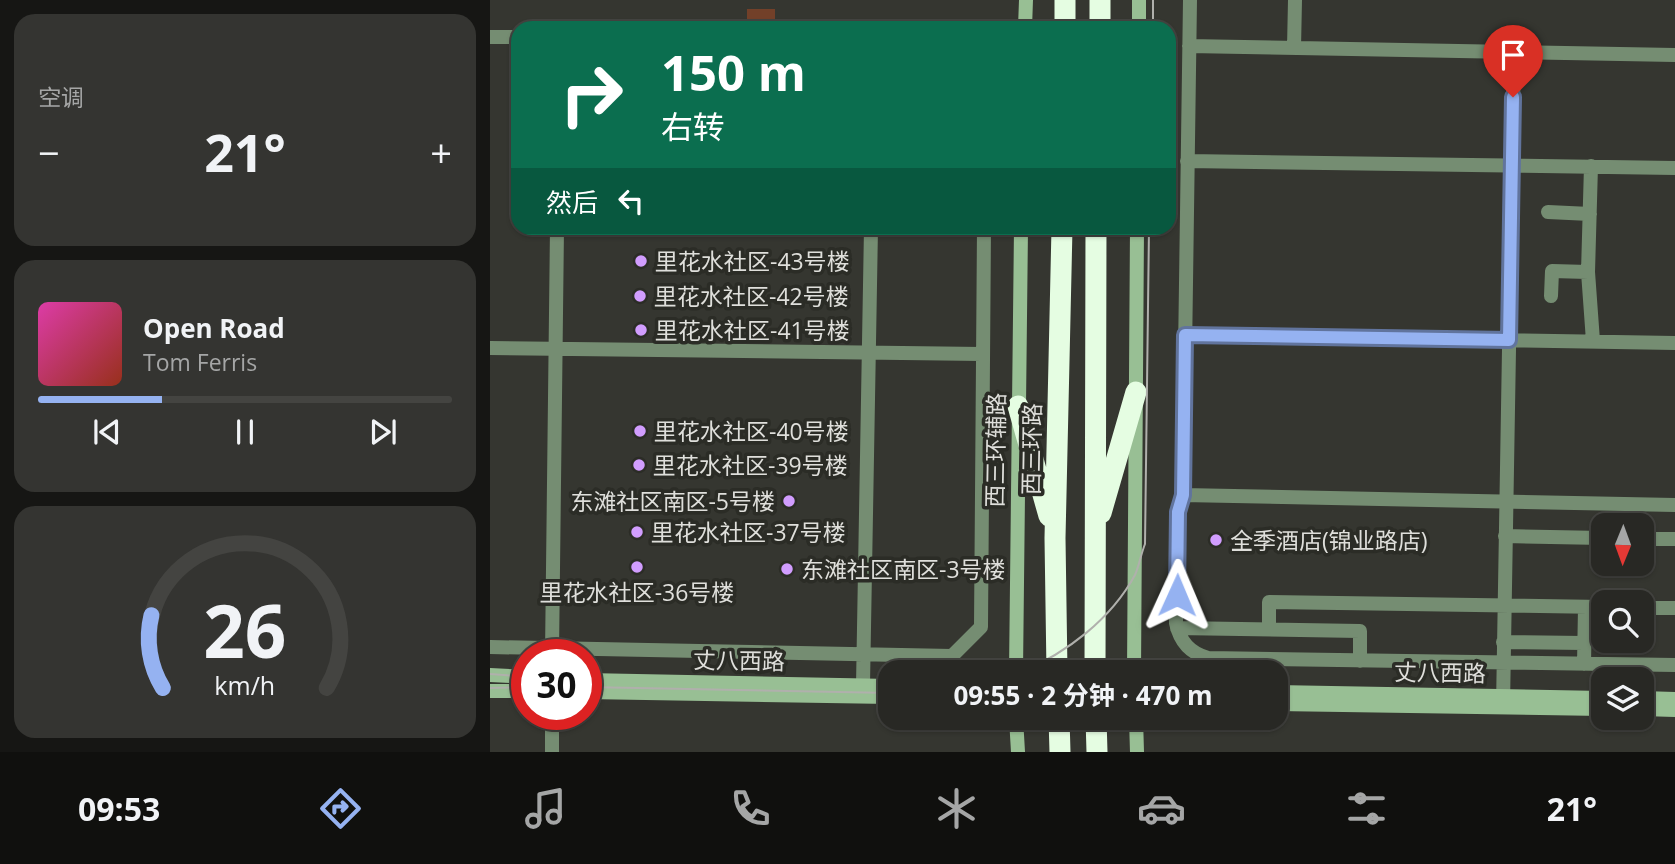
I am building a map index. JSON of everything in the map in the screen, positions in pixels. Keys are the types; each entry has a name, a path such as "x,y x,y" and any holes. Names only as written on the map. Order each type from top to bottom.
{"highway":[{"path":"1065,0 1065,21"},
{"path":"1100,0 1100,21"},
{"name":"西三环路","path":"1057,660 1055,538 1062,235"},
{"path":"1095,660 1096,235"},
{"path":"1094,539 1136,392"},
{"path":"1018,406 1055,538"},
{"path":"1059,730 1060,752"},
{"path":"1096,730 1097,752"}],"main road":[{"path":"1025,21 1026,0"},
{"path":"1139,0 1139,21"},
{"name":"西三环辅路","path":"1016,660 1021,235"},
{"path":"1134,660 1137,235"},
{"path":"490,675 511,676"},
{"name":"丈八西路","path":"602,680 878,686"},
{"path":"490,691 511,691"},
{"name":"丈八西路","path":"602,692 878,697"},
{"name":"丈八西路","path":"1288,692 1503,701 1591,708"},
{"name":"丈八西路","path":"1288,704 1591,698"},
{"path":"1654,698 1675,699"},
{"path":"1654,709 1675,710"},
{"path":"1017,730 1018,752"},
{"path":"1137,752 1138,730"}],"street":[{"path":"1190,0 1183,495 1178,512 1177,628 1181,639 1196,654 1208,658 1675,665"},
{"path":"1294,48 1296,0"},
{"path":"490,37 511,37"},
{"path":"1189,46 1675,55"},
{"path":"1503,701 1514,52"},
{"path":"1187,161 1675,168"},
{"path":"1591,166 1588,272 1593,341"},
{"path":"1548,212 1590,214"},
{"path":"552,639 557,235"},
{"path":"863,685 870,235"},
{"path":"602,652 952,656 981,627 984,235"},
{"path":"1551,296 1552,271 1588,272"},
{"path":"1185,335 1675,343"},
{"path":"490,348 982,354"},
{"path":"1183,495 1675,505"},
{"path":"1505,536 1591,538"},
{"path":"1654,539 1675,539"},
{"path":"1269,629 1269,602 1591,607"},
{"path":"1584,664 1585,607"},
{"path":"1654,608 1675,608"},
{"path":"1177,628 1360,631 1360,661"},
{"path":"1503,642 1584,643"},
{"path":"490,647 511,649"},
{"path":"551,752 552,730"}],"shaded area":[{"path":"747,9 775,9 775,21 747,21"}],"tram line":[{"path":"1153,0 1153,21"},
{"path":"1046,660 1071,645 1114,606 1135,575 1145,544 1149,235"},
{"path":"490,674 511,676"},
{"path":"490,688 511,687"},
{"path":"602,687 878,693"}],"place":[{"name":"里花水社区-43号楼","path":"641,261"},
{"name":"里花水社区-42号楼","path":"640,296"},
{"name":"里花水社区-41号楼","path":"641,330"},
{"name":"里花水社区-40号楼","path":"640,431"},
{"name":"里花水社区-39号楼","path":"639,465"},
{"name":"东滩社区南区-5号楼","path":"789,501"},
{"name":"里花水社区-37号楼","path":"637,532"},
{"name":"全季酒店(锦业路店)","path":"1216,540"},
{"name":"里花水社区-36号楼","path":"637,567"},
{"name":"东滩社区南区-3号楼","path":"787,569"}],"route":[{"path":"1177,595 1178,512 1183,495 1185,335 1509,340 1513,97"}]}
